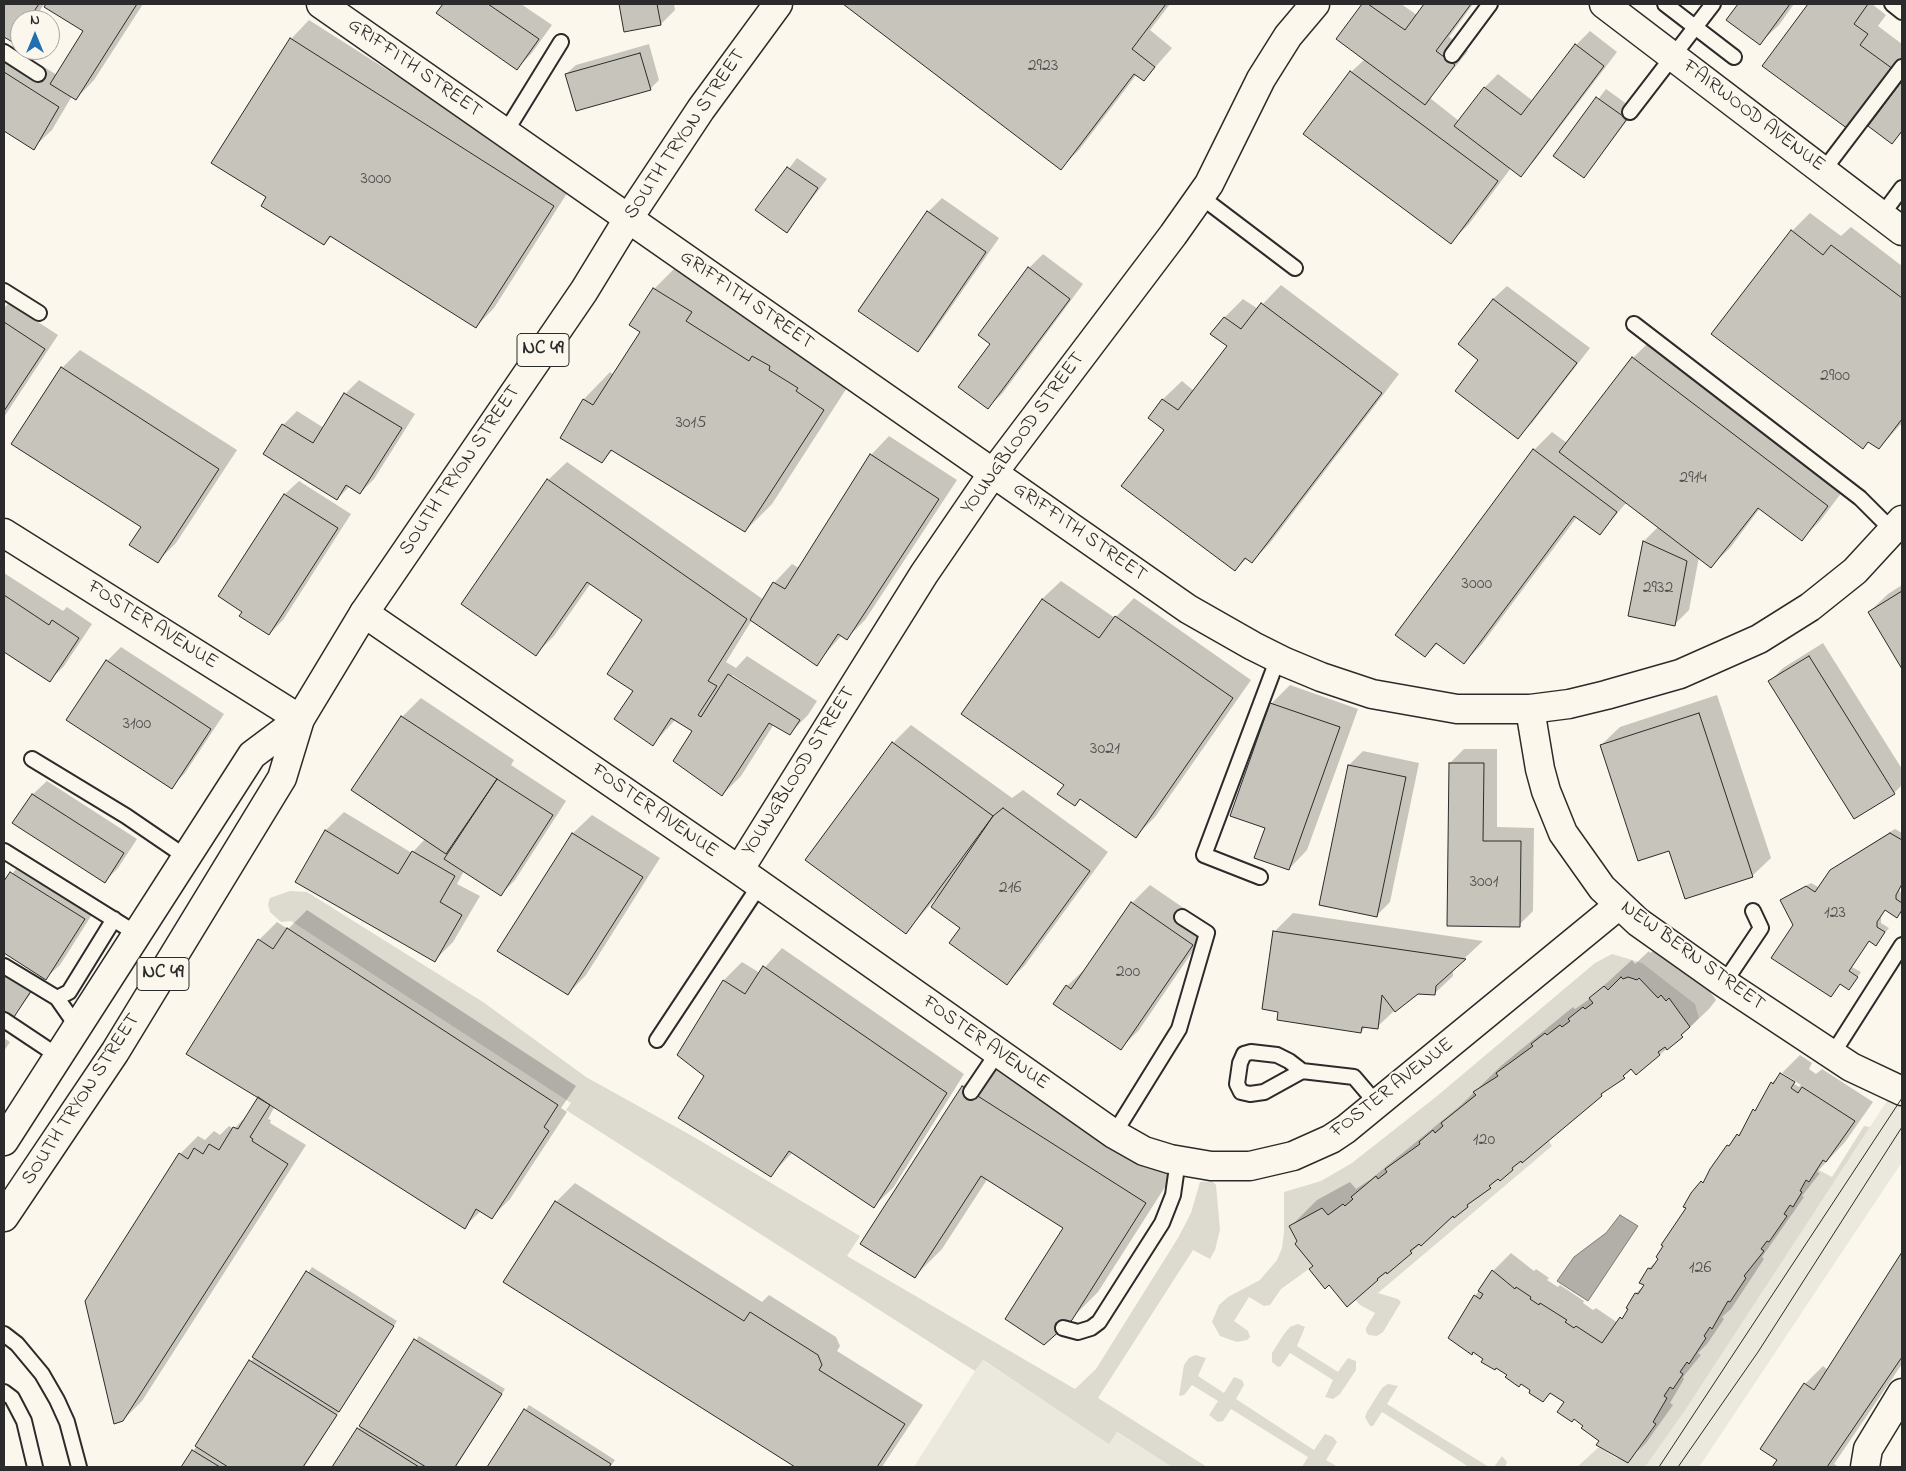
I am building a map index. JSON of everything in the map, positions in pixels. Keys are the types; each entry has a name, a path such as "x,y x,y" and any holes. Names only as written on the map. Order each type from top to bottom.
{"street":[{"name":"GRIFFITH STREET","path":"321,4 1188,609 1278,658 1321,677 1372,694 1456,709 1530,709 1600,697 1680,674 1758,639 1810,607 1855,571 1898,525"},
{"name":"SOUTH TRYON STREET","path":"4,1217 115,1052 282,778 300,719 364,612 584,291 628,219 701,109 778,4"},
{"name":"YOUNGBLOOD STREET","path":"749,878 924,574 993,473 1173,235 1200,196 1224,157 1261,79 1288,36 1311,5"},
{"name":"FAIRWOOD AVENUE","path":"1616,7 1672,56 1892,223"},
{"name":"FOSTER AVENUE","path":"4,533 300,719"},
{"name":"FOSTER AVENUE","path":"364,612 749,878 1114,1134 1144,1151 1178,1160 1232,1167 1258,1164 1293,1156 1330,1139 1377,1104 1619,905"},
{"name":"NEW BERN STREET","path":"1530,709 1540,769 1546,791 1564,833 1588,870 1619,905 1638,922 1724,983 1832,1055 1851,1067 1902,1091"},
{"name":"SOUTH TRYON STREET","path":"4,1142 252,755 300,719"},
{"path":"1865,1467 1868,1449 1902,1393"}],"lane":[{"path":"1452,55 1490,4"},
{"path":"1665,4 1734,57"},
{"path":"1630,112 1713,4"},
{"path":"1892,4 1902,12"},
{"path":"505,133 561,42"},
{"path":"4,52 38,74"},
{"path":"1823,171 1902,67"},
{"path":"1892,223 1902,188"},
{"path":"1200,196 1294,268"},
{"path":"4,291 39,313"},
{"path":"1634,324 1860,498 1898,525"},
{"path":"1260,876 1204,856 1278,658"},
{"path":"32,759 186,857"},
{"path":"4,851 137,934"},
{"path":"657,1040 749,878"},
{"path":"1724,983 1761,928 1753,911"},
{"path":"1114,1134 1179,1029 1207,933 1182,917"},
{"path":"57,998 69,992 114,919"},
{"path":"1832,1055 1902,945"},
{"path":"4,966 57,998 78,1028"},
{"path":"4,1020 58,1056"},
{"path":"971,1092 998,1052"},
{"path":"1302,1071 1354,1077 1377,1104"},
{"path":"1063,1328 1078,1332 1091,1328 1099,1322 1162,1222 1172,1195 1178,1160"},
{"path":"4,1334 17,1344 42,1374 57,1400 67,1422 79,1467"},
{"path":"4,1392 12,1398 24,1421 35,1467"}],"shaded area":[{"path":"290,891 307,892 483,1002 586,1077 694,1137 860,1236 847,1256 1075,1389 1096,1369 1178,1238 1191,1213 1200,1182 1212,1181 1216,1185 1220,1230 1215,1250 1210,1259 1193,1250 1098,1398 1207,1467 1172,1467 1117,1432 1109,1444 983,1360 975,1371 566,1110 571,1103 291,921 281,922 270,912 268,904 270,898"},
{"path":"1612,954 1642,963 1695,1004 1699,1018 1690,1027 1676,1034 1547,1138 1552,1146 1378,1293 1398,1299 1401,1302 1383,1332 1377,1336 1369,1335 1366,1332 1366,1328 1375,1313 1360,1305 1304,1244 1313,1266 1281,1289 1270,1305 1264,1306 1249,1297 1234,1321 1248,1331 1250,1337 1247,1340 1237,1342 1220,1336 1212,1322 1219,1305 1228,1297 1260,1280 1277,1260 1282,1248 1284,1232 1284,1192 1321,1181 1352,1163 1437,1096 1595,963"},
{"path":"1902,1078 1902,1162 1699,1467 1645,1467 1684,1412"},
{"path":"1864,1126 1870,1127 1684,1412 1645,1467 1577,1467 1599,1447 1616,1458 1636,1454 1656,1425 1653,1422 1667,1398 1664,1396 1670,1387 1673,1389 1683,1374 1680,1372 1687,1362 1689,1363 1706,1338 1704,1336 1710,1327 1713,1328 1728,1301 1730,1302 1746,1278 1744,1276 1763,1252 1761,1249 1767,1241 1770,1242 1786,1217 1784,1214 1790,1205 1793,1206 1802,1192 1800,1191 1806,1180 1809,1182 1817,1169 1832,1177"},
{"path":"1620,1215 1638,1226 1588,1301 1557,1281 1574,1257 1606,1233"},
{"path":"1298,1324 1305,1327 1297,1346 1338,1372 1348,1358 1356,1361 1356,1370 1340,1394 1333,1399 1325,1397 1333,1380 1290,1353 1281,1366 1278,1367 1272,1362 1272,1353 1284,1334 1290,1327"},
{"path":"1195,1355 1206,1358 1198,1376 1224,1393 1234,1377 1242,1380 1244,1385 1236,1399 1314,1450 1325,1434 1333,1437 1337,1442 1326,1460 1338,1467 1302,1467 1308,1457 1231,1409 1223,1421 1218,1422 1209,1415 1218,1401 1192,1385 1184,1395 1179,1396 1184,1365 1189,1358"},
{"path":"982,1360 1109,1443 1116,1432 1172,1467 914,1467"},
{"path":"1388,1384 1398,1386 1387,1404 1489,1467 1469,1467 1382,1412 1373,1426 1370,1426 1365,1417 1367,1412 1382,1388"},
{"path":"1502,1456 1507,1462 1505,1467 1494,1467"}],"building":[{"path":"4,4 39,4 35,10 10,10 10,41 4,37"},
{"path":"46,4 137,4 76,100 50,84 83,31 60,17 60,10 49,10 44,7"},
{"path":"443,4 488,4 539,39 517,70 436,13"},
{"path":"619,4 657,4 661,25 624,32"},
{"path":"843,4 1166,4 1132,49 1155,67 1144,81 1134,74 1061,170"},
{"path":"1362,4 1368,4 1405,30 1424,4 1471,4 1436,51 1455,65 1425,105 1336,39"},
{"path":"1738,4 1790,4 1760,45 1726,20"},
{"path":"1808,4 1868,4 1854,24 1868,34 1860,45 1893,69 1848,129 1762,66"},
{"path":"290,38 554,206 476,328 330,236 324,245 261,206 266,197 211,163"},
{"path":"1575,44 1604,66 1521,177 1454,126 1484,87 1521,115"},
{"path":"640,53 651,90 576,111 565,74"},
{"path":"1350,71 1498,181 1451,244 1303,134"},
{"path":"4,72 59,107 34,150 4,131"},
{"path":"1902,81 1902,131 1892,144 1868,126"},
{"path":"1596,97 1627,119 1584,178 1553,156"},
{"path":"787,167 818,188 787,233 755,210"},
{"path":"927,211 986,252 918,352 858,311"},
{"path":"1791,230 1823,255 1831,245 1902,298 1902,419 1879,449 1868,442 1863,449 1711,334"},
{"path":"1028,267 1070,299 988,409 958,387 990,344 978,335"},
{"path":"653,288 692,312 686,321 749,361 752,356 770,366 769,370 798,388 796,391 824,410 745,532 611,450 602,463 560,438 583,399 593,405 640,332 629,325"},
{"path":"1493,299 1577,363 1518,439 1455,391 1478,360 1458,344"},
{"path":"1261,303 1382,393 1252,563 1245,558 1235,571 1121,486 1164,430 1148,418 1162,399 1178,410 1227,346 1210,334 1224,317 1241,329"},
{"path":"4,322 45,349 4,411"},
{"path":"1632,357 1828,506 1802,541 1758,508 1711,568 1559,452"},
{"path":"61,367 219,469 158,563 129,545 141,527 11,444"},
{"path":"344,393 402,428 360,494 346,485 337,500 263,454 282,424 313,443"},
{"path":"1533,449 1617,512 1600,535 1574,516 1464,664 1436,643 1425,657 1395,635"},
{"path":"870,454 939,499 847,640 838,634 817,666 750,620 773,582 785,589"},
{"path":"547,479 747,619 708,681 717,686 698,715 701,717 728,674 800,720 790,735 769,723 722,796 673,761 692,731 671,718 653,746 614,719 633,691 607,674 642,620 587,582 536,656 461,604"},
{"path":"284,494 338,528 269,635 239,616 242,612 218,596"},
{"path":"1643,541 1687,561 1675,626 1628,616"},
{"path":"1902,591 1902,669 1868,612"},
{"path":"4,595 49,625 52,620 79,638 50,682 4,652"},
{"path":"1042,599 1099,638 1115,616 1233,698 1136,838 1080,799 1075,806 1057,794 1064,785 961,714"},
{"path":"1809,656 1895,794 1854,819 1768,681"},
{"path":"106,660 211,729 172,789 66,720"},
{"path":"1270,703 1340,727 1289,870 1254,858 1265,828 1230,816"},
{"path":"1699,713 1753,877 1685,899 1669,851 1638,861 1600,745"},
{"path":"401,716 497,779 446,854 351,790"},
{"path":"892,742 993,816 906,934 805,860"},
{"path":"1449,763 1484,763 1483,841 1521,841 1520,927 1447,926"},
{"path":"1348,765 1406,777 1377,917 1319,905"},
{"path":"497,779 553,815 501,896 444,859"},
{"path":"32,794 124,853 105,883 12,823"},
{"path":"1003,808 1090,871 1007,985 949,943 960,928 931,907 993,816"},
{"path":"325,830 398,874 412,851 455,876 440,902 462,915 435,962 295,882"},
{"path":"572,833 643,877 568,995 497,951"},
{"path":"1890,833 1902,840 1902,884 1896,899 1902,903 1902,910 1897,918 1885,910 1877,922 1877,927 1885,932 1876,946 1869,941 1849,971 1858,977 1849,990 1840,984 1831,997 1771,958 1793,925 1780,900 1806,886 1815,892 1830,870"},
{"path":"10,872 85,919 46,980 4,953 4,881"},
{"path":"1131,902 1193,945 1121,1050 1053,1004 1066,985 1071,989"},
{"path":"287,928 558,1105 544,1127 549,1131 492,1219 476,1209 465,1229 186,1054 258,939 273,949"},
{"path":"1273,931 1466,959 1436,986 1435,995 1418,994 1395,1012 1382,995 1378,1029 1362,1027 1361,1033 1277,1020 1278,1012 1262,1009"},
{"path":"763,966 947,1093 874,1208 789,1151 771,1177 678,1118 704,1076 677,1055 723,980 745,994"},
{"path":"4,974 31,991 14,1017 4,1011"},
{"path":"1621,977 1623,979 1628,977 1637,980 1639,978 1658,998 1661,995 1666,1001 1669,998 1690,1027 1681,1035 1683,1037 1667,1050 1665,1047 1658,1052 1660,1055 1636,1075 1631,1069 1623,1076 1625,1078 1601,1094 1602,1096 1522,1163 1521,1161 1512,1168 1513,1170 1500,1181 1498,1179 1489,1186 1491,1188 1467,1205 1468,1207 1454,1218 1453,1216 1421,1246 1419,1244 1410,1251 1412,1253 1387,1274 1386,1272 1377,1279 1347,1307 1329,1285 1325,1289 1309,1269 1313,1266 1295,1244 1297,1241 1289,1226 1322,1208 1328,1215 1343,1204 1345,1206 1353,1199 1351,1197 1376,1176 1378,1179 1387,1172 1385,1169 1420,1144 1419,1142 1433,1130 1435,1133 1443,1126 1441,1123 1476,1095 1473,1092 1498,1076 1496,1073 1533,1046 1531,1044 1545,1033 1547,1035 1560,1025 1562,1027 1570,1021 1568,1019 1583,1007 1585,1009 1593,1003 1589,998 1604,986 1608,990"},
{"path":"1780,1073 1795,1082 1791,1088 1798,1093 1802,1087 1855,1121 1826,1162 1823,1160 1809,1182 1806,1180 1800,1191 1802,1192 1793,1207 1790,1205 1784,1214 1787,1216 1769,1242 1767,1241 1761,1249 1764,1251 1744,1276 1746,1278 1730,1302 1728,1301 1712,1329 1710,1327 1704,1336 1706,1338 1689,1364 1687,1362 1680,1372 1683,1374 1673,1389 1670,1387 1664,1396 1667,1398 1653,1422 1656,1424 1628,1463 1596,1445 1599,1441 1581,1428 1583,1426 1574,1419 1572,1422 1557,1412 1564,1402 1550,1393 1543,1402 1529,1393 1530,1390 1521,1384 1519,1387 1505,1377 1507,1375 1481,1362 1483,1359 1473,1352 1472,1355 1448,1338 1474,1295 1480,1299 1483,1294 1478,1291 1492,1270 1515,1289 1516,1287 1531,1297 1530,1299 1539,1305 1540,1303 1567,1320 1565,1322 1574,1328 1576,1326 1602,1343 1620,1317 1622,1319 1635,1293 1638,1294 1644,1285 1639,1283 1648,1268 1651,1269 1658,1259 1656,1257 1663,1246 1661,1245 1686,1208 1683,1207 1691,1193 1701,1181 1703,1183 1710,1169 1727,1145 1729,1146 1737,1134 1739,1136 1753,1109 1755,1111 1771,1082 1773,1084"},
{"path":"962,1086 1146,1203 1072,1320 1044,1345 1005,1319 1063,1228 981,1176 915,1278 860,1244"},
{"path":"258,1097 270,1105 250,1137 253,1139 252,1141 288,1164 123,1421 114,1424 85,1301 179,1153 188,1159 194,1148 203,1154 209,1144 219,1150 233,1127 238,1129"},
{"path":"555,1201 744,1321 750,1312 818,1355 822,1365 819,1370 905,1424 877,1467 795,1467 503,1282"},
{"path":"1902,1252 1902,1357 1827,1467 1772,1467 1777,1460 1760,1449 1804,1383 1814,1390"},
{"path":"306,1271 394,1326 339,1412 252,1357"},
{"path":"414,1339 502,1394 455,1467 426,1467 359,1426"},
{"path":"249,1360 337,1415 303,1467 228,1467 195,1446"},
{"path":"524,1409 611,1464 609,1467 487,1467"},
{"path":"357,1428 419,1467 332,1467"},
{"path":"192,1450 220,1467 181,1467"}],"tram line":[{"path":"1659,1467 1902,1098"},
{"path":"1678,1467 1758,1352 1902,1127"}]}
